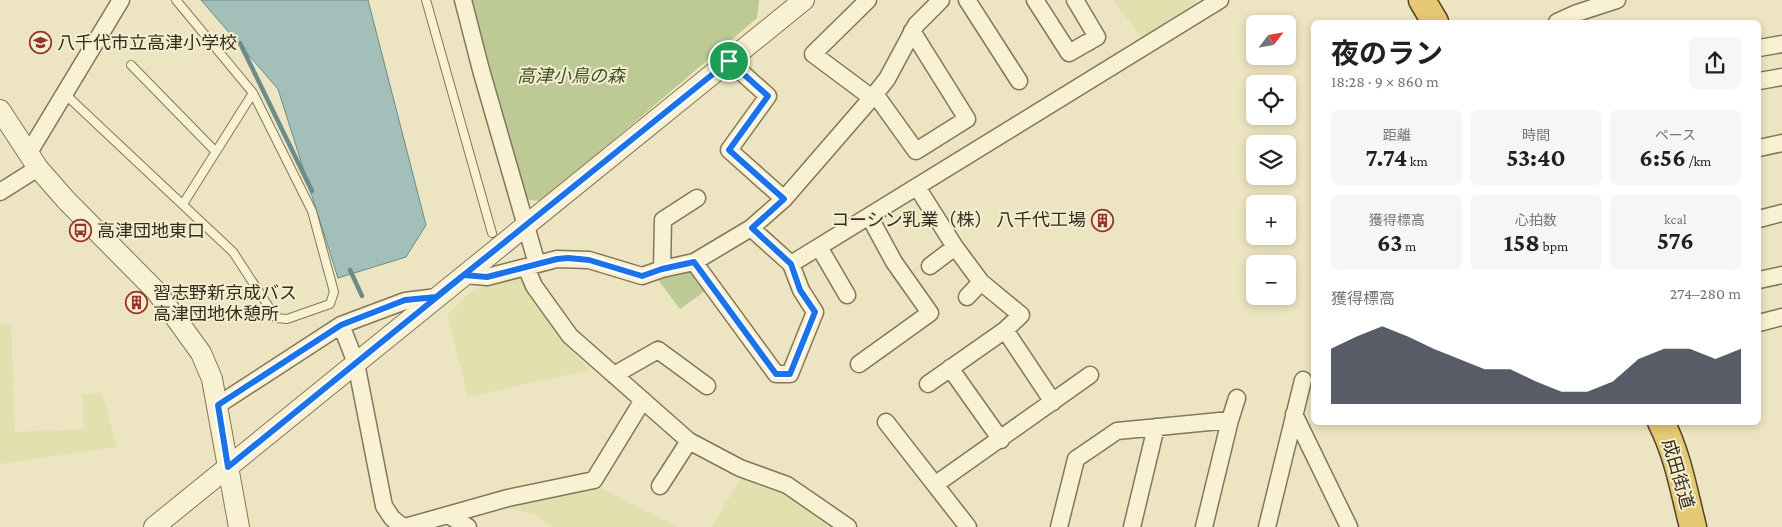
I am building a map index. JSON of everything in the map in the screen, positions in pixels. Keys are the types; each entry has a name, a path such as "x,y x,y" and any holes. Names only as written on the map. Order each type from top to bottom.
{"highway":[{"path":"1422,0 1434,20"},
{"name":"成田街道","path":"1662,425 1672,447 1693,527"}],"street":[{"path":"0,192 33,161 65,94 121,0"},
{"path":"463,0 525,226 534,286 570,336 689,441 740,468 787,485 848,527"},
{"path":"154,527 804,0"},
{"path":"868,0 814,54 873,96 916,151 967,119 912,31"},
{"path":"464,275 487,277 557,259 589,260 642,276 662,269 694,262 752,228 784,199 887,79 916,25 941,0"},
{"path":"967,0 1019,81"},
{"path":"1035,0 1069,53 1097,37 1075,0"},
{"path":"791,264 918,187 1186,19 1220,0"},
{"path":"1561,20 1617,0"},
{"path":"1761,48 1782,44"},
{"path":"729,61 768,96 729,150 784,199"},
{"path":"1761,81 1782,77"},
{"path":"0,110 33,161 66,200 156,291 201,353 208,366 218,405 239,527"},
{"path":"1761,148 1782,143"},
{"path":"918,187 955,247 981,282 1021,315 1005,330 928,384"},
{"path":"662,269 663,220 697,198"},
{"path":"1761,218 1782,213"},
{"path":"859,364 930,313 894,262 869,216"},
{"path":"694,262 776,374 790,374 815,312 800,290 791,264 752,228"},
{"path":"819,247 847,295"},
{"path":"930,266 955,247"},
{"path":"1761,280 1782,275"},
{"path":"967,297 981,282"},
{"path":"218,405 341,325 405,300 436,297"},
{"path":"1761,322 1782,316"},
{"path":"341,325 356,363 384,506 392,518 404,527 508,498 594,480 643,400"},
{"path":"1005,330 1053,402"},
{"path":"614,375 658,350 707,386"},
{"path":"950,368 1001,440"},
{"path":"936,484 1001,440 1090,375"},
{"path":"1267,527 1303,380"},
{"path":"1204,527 1237,398"},
{"path":"1294,414 1349,527"},
{"path":"1059,527 1076,458 1117,431 1230,420"},
{"path":"886,422 968,527"},
{"path":"1132,527 1156,426"},
{"path":"660,486 689,441"},
{"path":"1335,527 1340,507"},
{"path":"448,515 468,527"}],"lane":[{"path":"65,94 233,252 276,318 288,319 330,304 334,292 312,211 253,93 176,0"},
{"path":"426,0 492,232"},
{"path":"131,65 216,152"},
{"path":"183,204 253,93"}],"shaded area":[{"path":"1113,0 1195,0 1196,2 1142,38"},
{"path":"519,277 562,341 589,370 468,397 447,314 474,289"},
{"path":"0,323 11,325 15,432 84,429 82,394 102,393 117,447 0,464"},
{"path":"742,477 786,490 836,527 711,527"},
{"path":"596,485 677,527 554,527 534,514 498,506"}],"green space":[{"name":"高津小鳥の森","path":"471,0 759,0 757,18 542,201 527,200"},
{"path":"693,264 709,288 680,309 656,277"}],"water":[{"path":"201,0 368,0 426,225 406,257 338,278 278,89"}],"waterway":[{"path":"240,43 312,191"},
{"path":"350,270 362,296"}],"place":[{"name":"八千代市立高津小学校","path":"41,43"},
{"name":"コーシン乳業（株） 八千代工場","path":"1102,220"},
{"name":"高津団地東口","path":"81,231"},
{"name":"習志野新京成バス 高津団地休憩所","path":"137,303"}],"route":[{"path":"729,61 768,96 729,150 784,199 752,228 791,264 800,290 815,312 790,374 776,374 694,262 662,269 642,276 589,260 557,259 487,277 464,275 228,467 218,405 341,325 405,300 436,297 729,61"}]}
